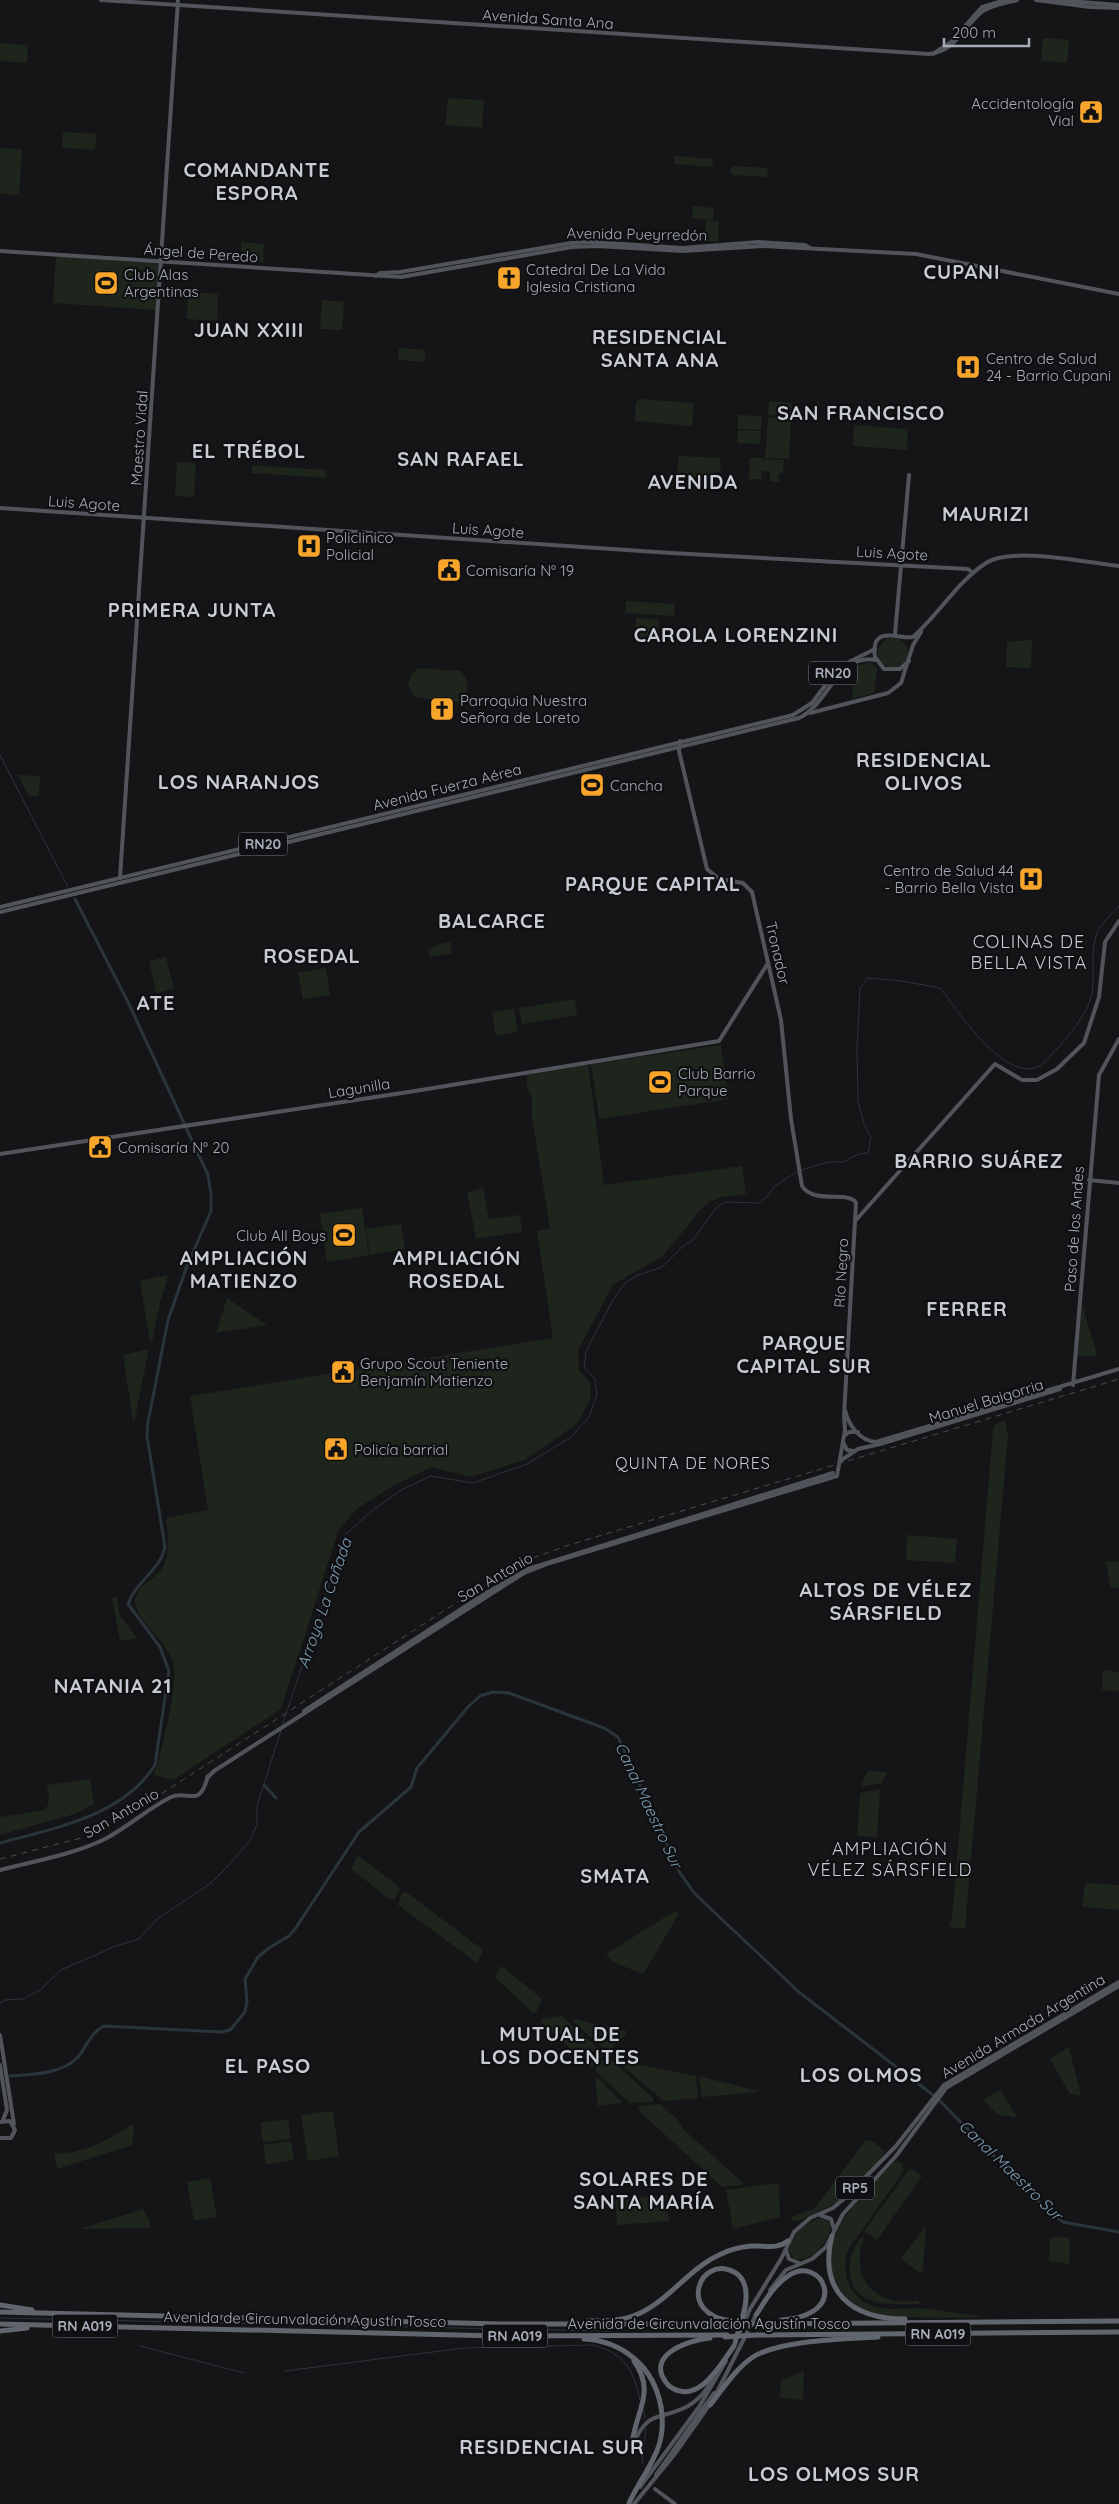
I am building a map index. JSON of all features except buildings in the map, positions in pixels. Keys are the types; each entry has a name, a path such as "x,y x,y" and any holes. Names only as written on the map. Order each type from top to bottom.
{"highway":[{"path":"833,2236 828,2254 829,2269 835,2286 846,2301 857,2310 876,2318 928,2322"},
{"path":"468,2324 623,2319 647,2310 691,2272 715,2256 744,2247 778,2247 788,2242"},
{"path":"726,2336 693,2340 672,2350 665,2357 661,2368 666,2384 681,2392 700,2387 714,2374 734,2344 746,2303 744,2284 738,2275 731,2271 720,2269 711,2272 704,2277 698,2287 700,2304 706,2312 733,2323"},
{"path":"756,2314 773,2291 789,2275 806,2271 813,2273 821,2280 825,2296 821,2306 813,2313 794,2319 763,2322"},
{"path":"0,2305 20,2309 97,2315"},
{"name":"Avenida de Circunvalación Agustín Tosco","path":"0,2312 468,2324 747,2324 763,2322 1119,2320"},
{"name":"Avenida de Circunvalación Agustín Tosco","path":"0,2324 498,2336 1119,2332"},
{"path":"0,2331 24,2328 137,2330 170,2328"},
{"path":"710,2405 744,2365 770,2349 866,2338 977,2336 1000,2333"},
{"path":"498,2336 524,2339 593,2340 610,2343 624,2350 649,2374 661,2407 662,2428 657,2453 630,2504"},
{"path":"624,2350 637,2366 644,2388 643,2405 633,2438"}],"main road":[{"name":"Avenida Santa Ana","path":"101,0 178,3 933,54"},
{"path":"933,54 951,42 982,7 1006,0"},
{"path":"933,54 952,44 983,11 1017,0"},
{"path":"1036,0 1090,7 1119,6"},
{"path":"1055,0 1119,6"},
{"name":"Maestro Vidal","path":"120,878 178,3"},
{"name":"Avenida Pueyrredón","path":"376,276 380,272 400,272 570,243 592,242 683,248 763,242 805,245 810,248"},
{"name":"Avenida Pueyrredón","path":"401,277 572,247 597,246 668,251 754,246 916,254 1119,294"},
{"name":"Ángel de Peredo","path":"0,251 401,277"},
{"path":"909,475 902,565 894,617 895,634 913,637 973,573 992,559 1009,555 1119,566"},
{"name":"Luis Agote","path":"0,508 968,569 973,573"},
{"path":"909,661 912,650 928,622"},
{"name":"RN20","path":"895,634 882,638 875,649 876,660 884,669 892,671 900,669 909,661"},
{"path":"901,636 908,642 912,650"},
{"name":"Avenida Fuerza Aérea","path":"0,907 799,713 815,700 839,666 875,649"},
{"name":"RN20","path":"808,714 820,701 837,676 846,668 860,660 876,660"},
{"name":"Avenida Fuerza Aérea","path":"0,912 800,718 808,714 895,690 901,683 909,661"},
{"name":"Tronador","path":"680,741 679,746 707,869 716,878 739,881 750,889 781,1020 791,1120 799,1175 803,1188 814,1196 855,1200"},
{"path":"68,896 74,890"},
{"path":"855,1221 995,1064 1022,1080 1037,1080 1057,1069 1084,1043 1099,997 1105,942 1119,920"},
{"name":"Lagunilla","path":"0,1154 499,1078 721,1040 768,963"},
{"name":"Paso de los Andes","path":"1073,1384 1098,1075 1119,1039"},
{"path":"1089,1180 1119,1183"},
{"name":"Río Negro","path":"833,1475 839,1463 843,1440 855,1200"},
{"name":"Manuel Baigorria","path":"857,1450 1119,1370"},
{"name":"Manuel Baigorria","path":"859,1434 869,1441 880,1442 1073,1384"},
{"name":"Río Negro","path":"845,1408 849,1422 859,1434"},
{"path":"839,1463 857,1450 863,1442 859,1434 850,1432 843,1440 847,1450 857,1450"},
{"name":"San Antonio","path":"0,1871 99,1841 170,1798 198,1795 204,1788 212,1770 480,1596 528,1568 833,1475"},
{"name":"San Antonio","path":"276,1730 286,1726 524,1573 550,1563 833,1475"},
{"name":"Avenida Armada Argentina","path":"630,2504 667,2464 710,2405 750,2330 756,2314 783,2273 808,2261 823,2250 833,2236 843,2214 884,2170 947,2083 1119,1982"},
{"name":"Avenida Armada Argentina","path":"937,2096 955,2081 1119,1986"},
{"path":"0,2035 15,2130 13,2136 8,2139 0,2138"},
{"path":"0,2065 8,2110 2,2121 14,2124"},
{"name":"Avenida Armada Argentina","path":"630,2504 703,2401 723,2367 750,2309 798,2227 813,2216 832,2208 845,2198 896,2146 932,2103"},
{"path":"813,2216 823,2215 830,2219 833,2224 833,2236"},
{"path":"788,2242 786,2254 791,2260 797,2263 808,2261"},
{"path":"656,2475 708,2403 750,2330"},
{"path":"634,2446 640,2430 648,2422 659,2415 682,2409 695,2402 723,2367"},
{"path":"655,2489 675,2504"}],"shaded area":[{"path":"1043,38 1069,40 1067,63 1041,61"},
{"path":"0,43 28,45 27,63 0,61"},
{"path":"448,98 484,100 482,128 445,125"},
{"path":"63,132 97,134 95,150 62,148"},
{"path":"0,148 22,149 19,195 0,194"},
{"path":"675,156 712,159 713,167 674,164"},
{"path":"734,166 768,168 767,177 732,175 730,169"},
{"path":"693,206 714,208 713,219 708,220 719,221 718,242 704,241 706,219 692,218"},
{"path":"241,242 264,244 263,264 241,250"},
{"name":"Club Alas Argentinas","path":"56,256 159,263 156,310 53,303"},
{"path":"188,292 218,294 217,321 187,319"},
{"path":"322,300 344,302 342,330 320,329"},
{"path":"399,348 425,350 425,362 398,360"},
{"path":"639,399 694,403 692,426 635,421 636,403"},
{"path":"769,401 792,403 791,417 768,415"},
{"path":"738,415 762,416 761,430 738,429"},
{"path":"768,417 791,418 789,459 765,458"},
{"path":"854,425 908,429 907,450 853,446"},
{"path":"738,430 761,431 760,444 737,443"},
{"path":"679,456 720,458 721,470 707,479 679,475 677,473"},
{"path":"750,458 762,458 763,464 763,459 784,460 783,473 779,473 779,482 770,481 770,472 762,471 761,479 749,479"},
{"path":"177,462 196,463 194,497 175,496"},
{"path":"252,465 327,470 326,478 251,473"},
{"path":"626,601 675,604 674,616 625,613"},
{"path":"636,618 659,619 658,638 635,637"},
{"path":"893,638 899,639 907,647 907,659 899,667 893,668 887,667 879,659 878,653 879,647 887,639"},
{"path":"1032,640 1031,668 1006,667 1007,642"},
{"path":"870,662 877,668 874,693 852,699 853,684 843,683 845,672 853,667"},
{"path":"419,668 460,671 467,683 464,697 458,702 452,702 414,697 408,684 412,674"},
{"path":"18,775 40,776 39,796 29,796"},
{"path":"450,942 452,953 429,957 428,950 439,944"},
{"path":"166,957 174,989 156,993 149,961"},
{"path":"326,968 330,995 303,999 298,973"},
{"path":"575,999 577,1015 522,1024 519,1008"},
{"path":"514,1009 518,1032 496,1036 492,1012"},
{"name":"Club Barrio Parque","path":"721,1045 729,1099 599,1119 591,1064"},
{"path":"588,1063 604,1185 742,1166 746,1194 722,1197 709,1202 701,1209 664,1255 613,1285 578,1350 579,1370 591,1384 590,1400 577,1424 525,1460 470,1477 432,1467 391,1487 357,1509 339,1529 281,1709 173,1780 153,1775 158,1764 170,1712 174,1684 173,1662 165,1646 145,1623 136,1608 135,1602 138,1591 158,1574 164,1564 168,1551 166,1518 208,1510 190,1396 553,1338 537,1231 550,1229 532,1117 532,1099 527,1087 527,1073"},
{"path":"483,1188 489,1219 520,1215 522,1232 476,1239 467,1192"},
{"name":"Club All Boys","path":"362,1208 369,1255 327,1262 320,1214"},
{"path":"401,1224 405,1249 370,1255 366,1229"},
{"path":"167,1275 152,1342 150,1342 140,1281"},
{"path":"227,1298 267,1325 216,1333"},
{"path":"1082,1304 1097,1355 1096,1356 1077,1356"},
{"path":"149,1349 135,1419 133,1421 123,1355"},
{"path":"1005,1421 1008,1435 965,1929 949,1927 952,1919 993,1430 995,1424"},
{"path":"907,1535 957,1539 955,1563 906,1560"},
{"path":"1106,1561 1119,1562 1119,1588 1110,1587"},
{"path":"117,1597 120,1616 137,1638 120,1641 112,1598"},
{"path":"1103,1670 1119,1672 1119,1691 1102,1690"},
{"path":"867,1771 888,1772 881,1783 861,1787"},
{"path":"90,1779 94,1804 75,1814 0,1835 0,1817 44,1810 46,1808 49,1799 47,1785"},
{"path":"880,1789 877,1837 857,1836 860,1793"},
{"path":"357,1857 360,1857 400,1888 395,1899 391,1900 351,1869"},
{"path":"1085,1883 1119,1885 1119,1910 1082,1907"},
{"path":"406,1892 483,1950 477,1963 398,1905 402,1893"},
{"path":"675,1911 679,1914 643,1974 613,1962 606,1954"},
{"path":"500,1967 503,1967 542,1999 536,2012 533,2013 495,1977"},
{"path":"562,2016 603,2053 603,2056 593,2067 590,2067 541,2022 542,2019"},
{"path":"574,2019 626,2031 627,2033 608,2051 573,2022"},
{"path":"1069,2047 1081,2096 1070,2094 1050,2059"},
{"path":"606,2058 609,2058 653,2098 653,2102 630,2103 596,2072 595,2068"},
{"path":"615,2060 696,2076 698,2098 664,2101"},
{"path":"699,2076 758,2091 758,2092 702,2097"},
{"path":"595,2078 598,2078 623,2103 598,2106"},
{"path":"1000,2090 1017,2117 998,2115 983,2100"},
{"path":"660,2104 678,2120 684,2130 743,2183 742,2185 722,2187 638,2110 639,2106"},
{"path":"333,2111 339,2156 308,2161 301,2115"},
{"path":"288,2119 291,2139 263,2142 260,2123"},
{"path":"133,2124 132,2145 57,2169 54,2153 86,2149"},
{"path":"871,2140 885,2151 879,2162 838,2202 798,2221 791,2221 792,2217 815,2208 865,2141"},
{"path":"291,2141 294,2160 266,2164 263,2145"},
{"path":"897,2161 903,2164 903,2172 849,2248 845,2268 846,2278 850,2286 862,2300 881,2308 920,2308 985,2317 928,2318 878,2315 856,2305 839,2288 831,2271 830,2253 835,2236 855,2204"},
{"path":"910,2168 922,2176 877,2240 864,2231"},
{"path":"210,2178 217,2217 194,2221 187,2182"},
{"path":"779,2183 780,2217 733,2229 726,2190"},
{"path":"667,2195 669,2221 617,2225 615,2200"},
{"path":"143,2209 149,2220 150,2228 80,2229"},
{"path":"820,2218 829,2221 831,2226 823,2245 806,2258 794,2259 789,2250 796,2234 805,2226"},
{"path":"924,2228 926,2229 923,2270 920,2273 901,2259"},
{"path":"862,2236 864,2238 861,2247 860,2266 862,2274 871,2289 891,2300 919,2301 919,2304 876,2302 865,2298 857,2291 852,2283 850,2264 852,2254"},
{"path":"1053,2237 1070,2238 1069,2264 1049,2261 1050,2239"},
{"path":"804,2371 803,2400 780,2397 781,2381"}],"waterway":[{"name":"Canal Maestro Sur","path":"0,755 68,887"},
{"name":"Canal Maestro Sur","path":"0,1843 64,1825 106,1809 141,1783 155,1765 169,1671 160,1647 128,1604 136,1589 158,1563 165,1547 147,1436 148,1422 168,1320 187,1266 211,1211 208,1175 128,1002 75,899"},
{"name":"Arroyo La Cañada","path":"801,1170 828,1162 843,1162 859,1154 868,1153 871,1137 864,1124 858,1102 857,1048 860,988 868,978 902,981 940,988 969,1026 995,1053 1008,1063 1022,1068 1035,1068 1058,1048 1084,1013 1092,993 1094,949 1097,933 1104,922 1119,906"},
{"name":"Arroyo La Cañada","path":"282,1726 346,1534 374,1509 403,1489 431,1476 473,1483 527,1464 571,1437 589,1417 597,1395 595,1379 584,1367 586,1351 613,1300 625,1283 638,1275 662,1267 682,1247 692,1241 717,1207 726,1202 759,1203 768,1196 775,1186 797,1172"},
{"name":"Canal Maestro Sur","path":"10,2076 45,2073 70,2064 77,2058 95,2032 104,2026 221,2032 230,2030 245,2012 247,2002 245,1979 258,1957 289,1936 359,1832 411,1787 417,1768 468,1707 480,1696 493,1692 509,1693 604,1728 618,1737 680,1873 695,1894 800,1993 933,2095"},
{"name":"Arroyo La Cañada","path":"0,2003 5,2000 23,1999 40,1990 61,1970 116,1946 139,1939 157,1919 211,1883 250,1841 257,1824 257,1806 281,1730"},
{"path":"264,1785 276,1798"},
{"name":"Canal Maestro Sur","path":"940,2101 1038,2201 1063,2222 1119,2232"},
{"path":"0,2318 272,2324"},
{"path":"306,2325 611,2331"},
{"path":"285,2371 464,2348 592,2345 612,2353 626,2364 634,2379 640,2400"},
{"path":"140,2346 244,2373"},
{"path":"644,2411 645,2419"},
{"path":"642,2463 646,2428"}],"railway":[{"path":"0,1859 81,1838 104,1828 144,1805 507,1570 527,1560 566,1546 1119,1379"}],"place":[{"name":"Accidentología Vial","path":"1091,112"},
{"name":"Catedral De La Vida Iglesia Cristiana","path":"509,278"},
{"name":"Club Alas Argentinas","path":"106,283"},
{"name":"Centro de Salud 24 - Barrio Cupani","path":"968,367"},
{"name":"Policlinico Policial","path":"309,546"},
{"name":"Comisaría N° 19","path":"449,570"},
{"name":"Parroquia Nuestra Señora de Loreto","path":"442,709"},
{"name":"Cancha","path":"592,785"},
{"name":"Centro de Salud 44 - Barrio Bella Vista","path":"1031,879"},
{"name":"Club Barrio Parque","path":"660,1082"},
{"name":"Comisaría N° 20","path":"100,1147"},
{"name":"Club All Boys","path":"344,1235"},
{"name":"Grupo Scout Teniente Benjamín Matienzo","path":"343,1372"},
{"name":"Policía barrial","path":"336,1449"}],"district":[{"name":"COMANDANTE ESPORA","path":"257,180"},
{"name":"CUPANI","path":"962,271"},
{"name":"JUAN XXIII","path":"249,329"},
{"name":"RESIDENCIAL SANTA ANA","path":"660,348"},
{"name":"SAN FRANCISCO","path":"861,412"},
{"name":"EL TRÉBOL","path":"249,450"},
{"name":"SAN RAFAEL","path":"461,458"},
{"name":"AVENIDA","path":"693,481"},
{"name":"MAURIZI","path":"986,513"},
{"name":"PRIMERA JUNTA","path":"192,609"},
{"name":"CAROLA LORENZINI","path":"736,634"},
{"name":"RESIDENCIAL OLIVOS","path":"924,770"},
{"name":"LOS NARANJOS","path":"239,781"},
{"name":"PARQUE CAPITAL","path":"653,883"},
{"name":"BALCARCE","path":"492,920"},
{"name":"COLINAS DE BELLA VISTA","path":"1029,951"},
{"name":"ROSEDAL","path":"312,955"},
{"name":"ATE","path":"156,1002"},
{"name":"BARRIO SUÁREZ","path":"979,1160"},
{"name":"AMPLIACIÓN MATIENZO","path":"244,1268"},
{"name":"AMPLIACIÓN ROSEDAL","path":"457,1268"},
{"name":"FERRER","path":"967,1308"},
{"name":"PARQUE CAPITAL SUR","path":"804,1354"},
{"name":"QUINTA DE NORES","path":"693,1463"},
{"name":"ALTOS DE VÉLEZ SÁRSFIELD","path":"886,1600"},
{"name":"NATANIA 21","path":"113,1685"},
{"name":"AMPLIACIÓN VÉLEZ SÁRSFIELD","path":"890,1858"},
{"name":"SMATA","path":"615,1875"},
{"name":"MUTUAL DE LOS DOCENTES","path":"560,2044"},
{"name":"EL PASO","path":"268,2065"},
{"name":"LOS OLMOS","path":"861,2074"},
{"name":"SOLARES DE SANTA MARÍA","path":"644,2190"},
{"name":"RESIDENCIAL SUR","path":"552,2446"},
{"name":"LOS OLMOS SUR","path":"834,2473"}]}
